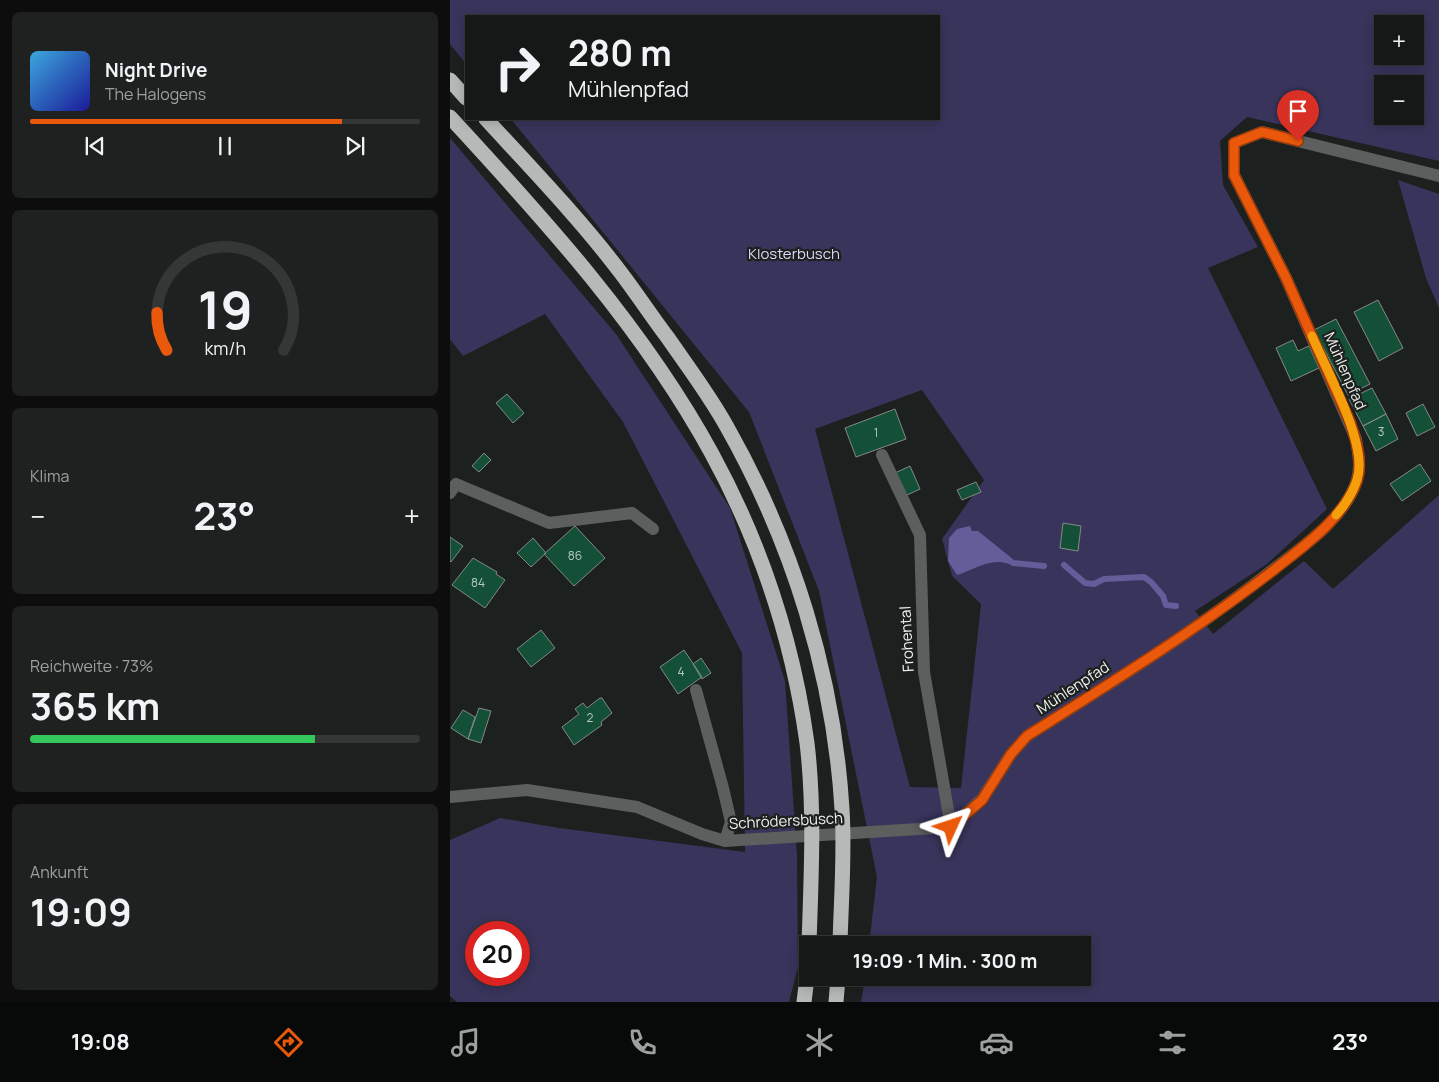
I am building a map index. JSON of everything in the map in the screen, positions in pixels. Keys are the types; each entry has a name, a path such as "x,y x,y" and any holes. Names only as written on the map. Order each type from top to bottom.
{"highway":[{"path":"450,80 465,97"},
{"path":"450,117 528,202 600,288 669,384 712,454 745,521 774,598 795,672 807,744 812,804 809,936"},
{"path":"487,120 551,190 621,273 682,358 727,426 771,514 797,585 822,668 835,744 842,810 840,936"},
{"path":"804,1002 806,986"},
{"path":"836,1002 837,986"}],"street":[{"name":"Mühlenpfad","path":"951,827 982,800 1011,754 1027,736 1228,606 1320,532 1339,512 1357,481 1359,468 1356,439 1286,278 1234,175 1234,143 1262,132 1439,176"},
{"name":"Frohental","path":"882,455 920,535 924,672 951,827"},
{"path":"452,486 549,523 632,513 653,529"},
{"path":"696,690 723,788 730,822 725,841"},
{"name":"Schrödersbusch","path":"450,797 527,790 637,806 702,834 725,841 951,827"}],"green space":[{"name":"Klosterbusch","path":"450,0 1439,0 1439,161 1247,117 1220,141 1223,185 1258,247 1208,268 1327,509 1267,564 1195,611 1213,634 1304,561 1333,589 1439,495 1439,1002 861,1002 864,986 1091,986 1091,936 870,936 877,877 819,591 749,412 512,120 940,120 940,15 465,15 465,63 450,44","holes":["922,390 984,480 942,539 952,576 981,604 961,788 910,787 815,429"]},
{"path":"450,138 616,334 730,508 785,681 797,855 798,967 789,1002 457,1002 450,996 450,840 500,818 559,828 745,852 742,653 623,422 545,314 463,356 450,339"},
{"path":"1398,180 1439,194 1439,308 1426,278"}],"shaded area":[{"path":"970,526 972,531 978,531 1014,560 1012,565 998,562 984,564 957,575 948,561 949,538 957,529"}],"building":[{"path":"1378,300 1403,348 1379,361 1354,312"},
{"path":"1336,319 1370,384 1348,395 1314,330"},
{"path":"1293,340 1298,351 1309,346 1319,368 1291,381 1276,348"},
{"path":"1372,388 1386,414 1363,426 1349,399"},
{"path":"507,394 524,413 513,423 496,403"},
{"path":"1423,404 1435,427 1417,436 1406,413"},
{"path":"895,409 906,439 856,457 845,428"},
{"path":"1386,414 1398,439 1376,451 1363,426"},
{"path":"484,453 491,460 479,472 472,466"},
{"path":"1420,464 1431,481 1402,501 1390,484"},
{"path":"910,466 920,489 905,496 895,473"},
{"path":"976,482 981,492 962,500 957,490"},
{"path":"1063,523 1081,526 1078,551 1060,548"},
{"path":"575,526 605,558 574,586 544,554"},
{"path":"450,537 463,546 451,562 450,561"},
{"path":"533,538 546,553 531,567 517,553"},
{"path":"473,558 497,572 496,574 505,580 485,608 452,585"},
{"path":"541,630 555,648 531,667 517,649"},
{"path":"684,650 702,677 678,694 660,667"},
{"path":"701,658 711,673 702,679 693,664"},
{"path":"602,698 612,713 601,722 602,725 574,745 562,727 579,714 575,709 583,703 587,708"},
{"path":"479,708 491,711 481,743 468,739"},
{"path":"463,710 475,717 468,739 451,728"}],"waterway":[{"path":"1013,563 1044,566"},
{"path":"1064,565 1085,583 1094,584 1104,579 1144,577 1163,596 1166,605 1176,606"}],"slow traffic":[{"path":"1312,336 1356,439 1359,468 1357,481 1336,515"}],"route":[{"path":"951,827 982,800 1011,754 1027,736 1228,606 1320,532 1339,512 1357,481 1358,455 1356,439 1350,422 1286,278 1234,175 1234,143 1262,132 1298,141"}]}
